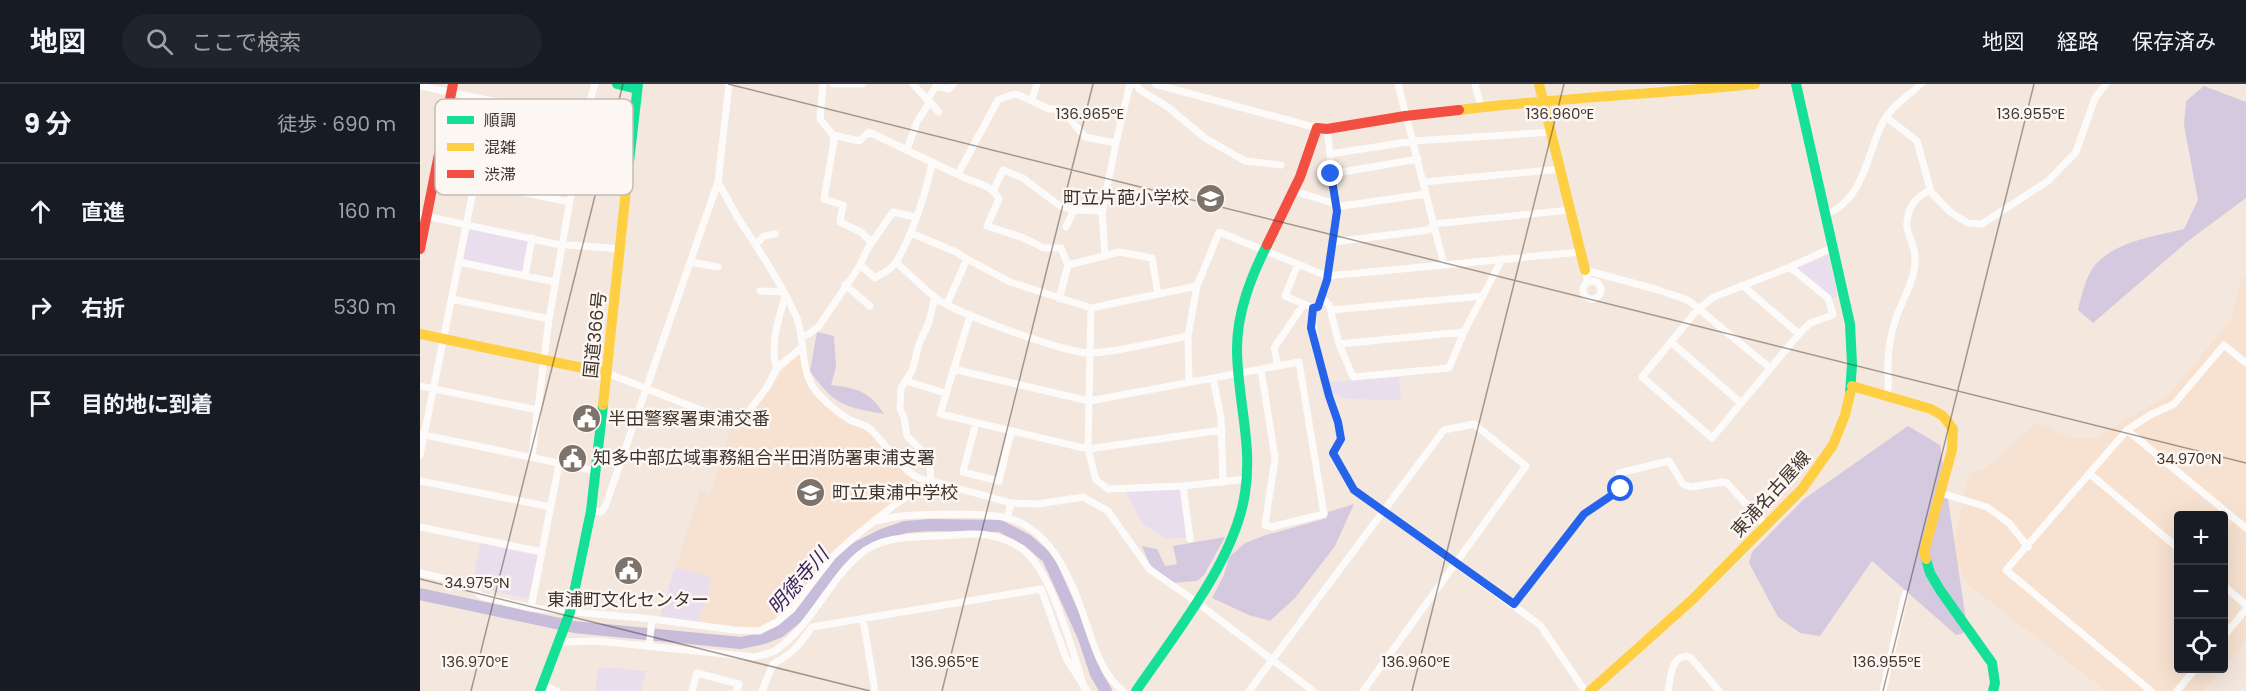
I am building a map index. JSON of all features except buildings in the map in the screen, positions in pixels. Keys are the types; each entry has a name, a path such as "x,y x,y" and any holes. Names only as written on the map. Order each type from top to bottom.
{"main road":[{"path":"617,84 637,86"},
{"path":"1539,84 1585,270"},
{"path":"1136,691 1220,561 1237,526 1247,479 1248,453 1237,374 1236,345 1242,308 1251,279 1322,128 1543,100 1755,84"},
{"name":"東浦名古屋線","path":"1590,691 1641,649 1689,604 1809,481 1829,452 1840,429 1852,386 1854,357 1850,324 1796,84"},
{"name":"国道366号","path":"633,127 637,86"},
{"path":"420,249 423,216 435,163"},
{"name":"国道366号","path":"542,688 569,614 591,511 626,195"},
{"path":"420,334 607,372"},
{"path":"1852,386 1931,409 1943,416 1953,429 1952,450 1924,552 1930,573 1940,590 1992,663 1995,683 1993,691"}],"street":[{"path":"590,99 595,84"},
{"path":"591,511 601,512 605,507 718,182 729,84"},
{"path":"824,84 820,119 833,135 834,147 824,200 843,205 840,222 861,232 872,243"},
{"path":"833,84 862,84"},
{"path":"913,84 939,112"},
{"path":"907,149 916,123 936,86 949,89 953,84"},
{"path":"1032,99 1037,84"},
{"path":"1105,256 1103,211 1130,84"},
{"path":"1136,84 1140,90 1168,107 1205,138 1245,161 1281,165"},
{"path":"1155,84 1322,128 1330,154 1336,205 1328,276 1318,307 1313,308 1285,296 1298,264"},
{"path":"1398,84 1444,265"},
{"path":"1475,84 1481,107"},
{"path":"1827,214 1835,211 1850,196 1865,170 1886,117 1921,84"},
{"path":"1886,117 1917,141 1930,190 1950,212 1968,223 1982,224 2048,182 2076,152 2095,98 2106,84"},
{"path":"420,86 452,89 482,99"},
{"path":"958,174 997,101 1014,94 1032,99 1049,109 1059,109 1086,137 1116,143"},
{"path":"833,135 859,141 869,132 993,189 999,199 987,226 1021,237 1044,248 1061,248 1068,265 1059,299"},
{"path":"1330,154 1414,141 1551,132"},
{"path":"1331,174 1418,159"},
{"path":"860,265 875,278 889,270 896,262 911,233 932,162"},
{"path":"1424,182 1560,169"},
{"path":"993,189 1003,170 1014,173 1030,183 1060,206 1074,210 1103,211"},
{"path":"718,182 736,216 777,276 797,318 807,371 816,390 850,420 868,428 903,466 921,480 1011,503 1038,504 1083,497 1098,505 1108,511 1149,569 1313,691"},
{"path":"1887,396 1890,384 1887,367 1889,344 1896,319 1912,281 1915,256 1905,226 1916,198 1930,190"},
{"path":"1294,191 1342,206 1426,194"},
{"path":"420,455 422,434 434,389 473,195"},
{"path":"535,195 569,202"},
{"path":"532,456 549,318 570,195"},
{"path":"1066,227 1074,210"},
{"path":"1433,224 1570,210"},
{"path":"802,336 809,334 819,326 893,212 915,217"},
{"path":"423,216 561,244 621,249"},
{"path":"1333,242 1430,230 1433,224"},
{"path":"1189,382 1188,336 1197,286 1219,232 1328,276 1580,252"},
{"path":"911,233 956,252 1010,282 1091,308 1197,286"},
{"path":"756,244 764,237 774,234"},
{"path":"525,276 532,238"},
{"path":"1790,267 1828,298 1833,315 1810,323 1799,334 1712,438 1641,377 1698,309 1714,297 1834,248"},
{"path":"1068,265 1119,252 1152,258 1158,294"},
{"path":"947,304 967,259"},
{"path":"1321,296 1331,310 1339,344 1353,377 1449,368 1464,332 1502,259"},
{"path":"459,262 555,282"},
{"path":"690,262 718,267"},
{"path":"896,262 935,297 947,304 970,316 1048,344 1090,354 1188,336"},
{"path":"1588,282 1585,270 1688,300 1770,368"},
{"path":"845,285 870,306"},
{"path":"1742,285 1799,334"},
{"path":"760,291 784,294"},
{"path":"777,368 774,361 775,350 784,294"},
{"path":"1331,310 1483,296"},
{"path":"931,481 929,458 907,436 904,417 900,409 901,388 906,381 929,321 935,297"},
{"path":"452,299 549,318"},
{"path":"1278,366 1274,348 1304,304"},
{"path":"1091,308 1088,449 1096,480 1108,489 1184,486 1247,479"},
{"path":"1313,308 1311,328 1341,439 1333,453 1354,490 1514,604 1539,625 1585,691"},
{"path":"970,316 940,414 1088,449 1222,430"},
{"path":"1339,344 1464,332"},
{"path":"1671,342 1741,403"},
{"path":"2151,691 2006,570 2127,430 2150,415 2174,404 2224,345 2246,363"},
{"path":"607,372 736,424 741,422 767,387 777,368 801,348"},
{"path":"953,369 1089,401 1237,374 1261,369 1299,362 1324,514 1270,527 1265,525 1275,458 1261,369"},
{"path":"1213,378 1222,430 1223,482"},
{"path":"906,381 945,393"},
{"path":"420,386 537,410"},
{"path":"976,423 963,472 999,481 1011,432"},
{"path":"1249,691 1444,430 1474,424 1526,466 1362,691"},
{"path":"2127,430 2246,528"},
{"path":"422,434 596,471"},
{"path":"1514,604 1584,514 1621,489 1619,473 1669,460 1683,484 1691,487 1727,483 1766,526"},
{"path":"531,608 559,464"},
{"path":"2090,474 2174,545"},
{"path":"420,481 550,507"},
{"path":"420,573 470,584 481,596 531,608 569,614 652,619 759,631 777,622 792,609 832,557 872,522 931,481"},
{"path":"1184,486 1190,539"},
{"path":"1941,494 1987,507 2009,523 2028,547"},
{"path":"1007,518 1011,503"},
{"path":"872,522 897,515 956,514 1007,518 1032,530 1054,552 1073,587 1100,660 1117,686 1123,691"},
{"path":"420,527 542,552"},
{"path":"561,639 754,657 774,651 804,626 841,575 860,554 874,545 899,537 986,534 1013,544 1028,554 1040,570 1060,614 1086,689"},
{"path":"762,691 773,664 795,651 812,627 1041,589 1066,658 1086,689"},
{"path":"2228,591 2246,607 2228,630"},
{"path":"1883,691 1905,594"},
{"path":"649,647 652,619"},
{"path":"863,619 875,691"},
{"path":"1668,691 1674,663 1678,658 1686,656 1691,658 1719,691"},
{"path":"692,691 697,673 739,684 736,691"},
{"path":"2177,691 2193,673"},
{"path":"542,688 556,691"}],"shaded area":[{"path":"2204,86 2246,102 2246,198 2188,241 2093,323 2078,310 2093,267 2126,244 2184,229 2198,200 2184,125 2186,101"},
{"path":"471,229 527,241 529,243 523,271 465,260 468,231"},
{"path":"1828,255 1838,297 1831,298 1797,268"},
{"path":"2246,276 2246,643 2228,663 2228,511 2174,511 2174,673 2219,673 2202,691 2106,691 1968,585 1952,552 1969,474 1986,468 2037,422 2069,438 2094,438 2169,395 2232,318 2240,281"},
{"path":"817,332 834,336 836,367 831,385 862,392 879,406 884,414 841,403 818,382 810,371"},
{"name":"町立東浦中学校","path":"796,354 802,355 811,382 837,410 868,427 921,480 921,487 832,557 792,609 759,631 659,620 700,490 710,495 732,426 738,429"},
{"path":"1399,377 1401,400 1347,399 1331,393 1327,382"},
{"path":"1908,426 1940,445 1967,627 1962,634 1956,635 1872,561 1820,636 1800,633 1778,617 1749,563 1752,552 1804,499"},
{"path":"1180,489 1187,537 1166,539 1143,524 1126,492"},
{"path":"1354,504 1335,546 1295,598 1270,621 1249,615 1212,598 1224,575 1229,557 1245,543 1327,518 1328,512"},
{"path":"1225,537 1204,575 1197,581 1171,583 1150,565 1142,546 1157,549 1165,566 1177,564 1173,546"},
{"path":"480,543 538,556 528,599 485,589 474,578"},
{"path":"675,567 712,578 697,625 659,620"},
{"path":"598,669 646,671 641,691 595,691"}],"waterway":[{"name":"明徳寺川","path":"420,594 574,627 741,643 779,632 799,616 840,560 858,547 882,535 905,527 930,525 1000,526 1027,540 1048,558 1084,638 1096,674 1106,691"}],"traffic: fast":[{"path":"617,84 637,89"},
{"path":"633,127 638,84"},
{"path":"1796,84 1850,324 1852,364 1850,394"},
{"path":"1136,691 1185,622 1216,571 1239,519 1247,475 1246,439 1237,349 1239,322 1246,295 1267,245"},
{"path":"540,691 570,612 591,511 603,405"},
{"path":"1926,559 1930,573 1940,590 1992,663 1995,683 1993,691"}],"traffic: slow":[{"path":"1539,84 1585,270"},
{"path":"1459,110 1755,84"},
{"path":"603,405 625,195"},
{"path":"420,334 607,373"},
{"path":"1852,386 1931,409 1943,416 1953,429 1952,450 1924,552 1926,559"},
{"path":"1590,691 1692,600 1802,489 1833,445 1845,415 1850,394"}],"traffic: jam":[{"path":"450,99 453,84"},
{"path":"1267,245 1300,177 1317,128 1327,129 1459,110"},
{"path":"420,249 435,174"}],"place":[{"name":"町立片葩小学校","path":"1210,198"},
{"name":"半田警察署東浦交番","path":"587,419"},
{"name":"知多中部広域事務組合半田消防署東浦支署","path":"572,458"},
{"name":"町立東浦中学校","path":"811,493"},
{"name":"東浦町文化センター","path":"628,571"}],"route":[{"path":"1331,174 1337,211 1327,280 1318,307 1313,308 1311,328 1341,439 1333,453 1354,490 1514,604 1584,514 1621,489"}]}
